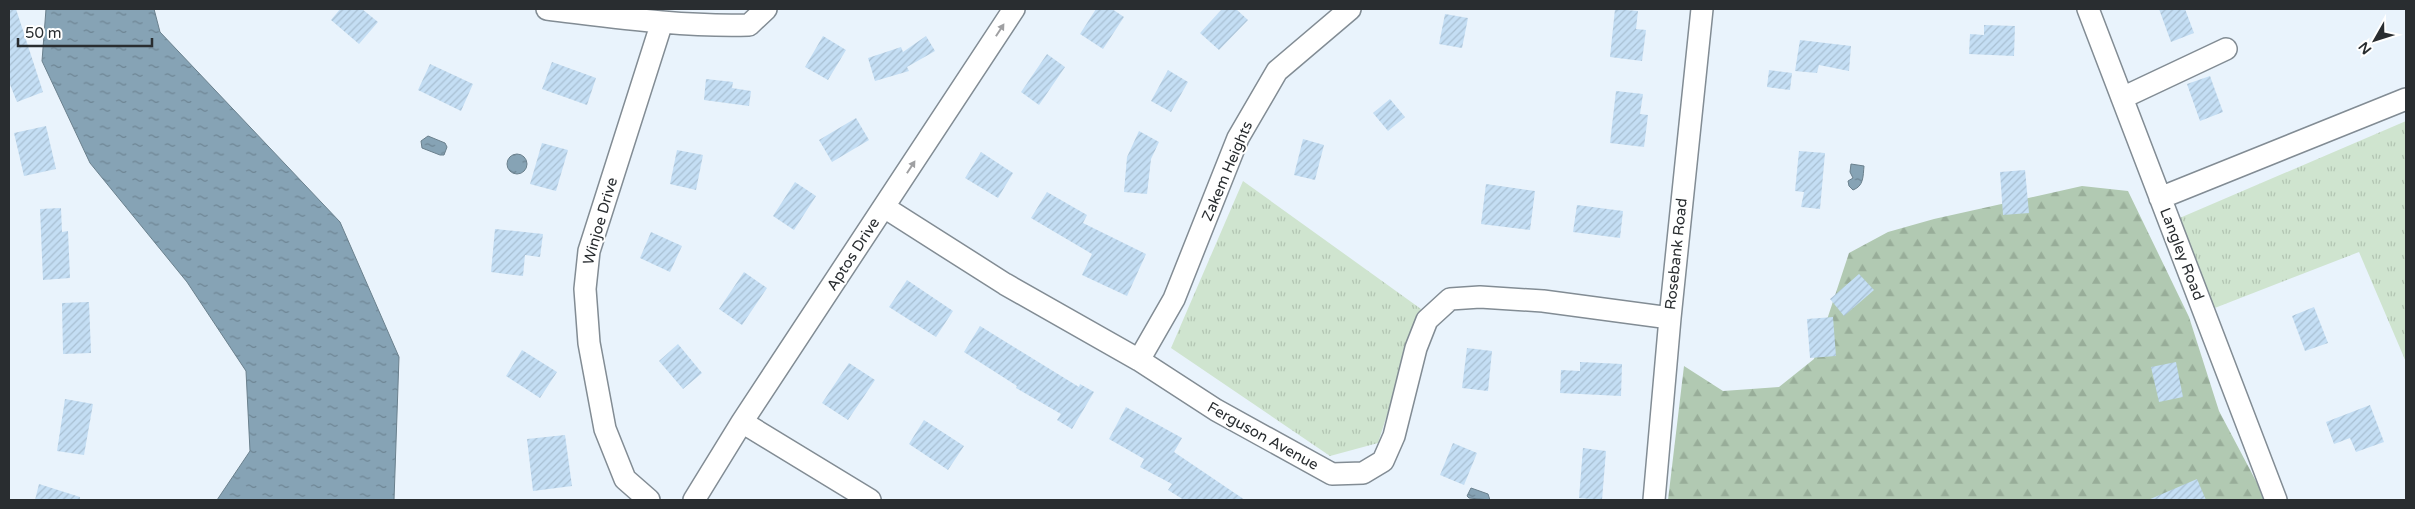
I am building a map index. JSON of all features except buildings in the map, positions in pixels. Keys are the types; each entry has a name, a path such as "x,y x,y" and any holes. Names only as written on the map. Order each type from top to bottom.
{"street":[{"path":"547,9 662,22 749,25 766,9"},
{"name":"Aptos Drive","path":"694,500 742,422 1014,9"},
{"name":"Zakem Heights","path":"1139,360 1174,299 1238,138 1277,71 1350,9"},
{"name":"Rosebank Road","path":"1654,500 1670,318 1702,9"},
{"name":"Langley Road","path":"2088,9 2276,500"},
{"name":"Winjoe Drive","path":"649,500 625,479 604,429 589,343 585,289 589,251 662,22"},
{"path":"2122,98 2226,48"},
{"path":"2160,198 2406,100"},
{"name":"Ferguson Avenue","path":"884,207 1006,284 1139,360 1216,410 1305,461 1332,474 1363,473 1383,461 1394,436 1414,357 1427,320 1450,299 1480,297 1543,301 1670,318"},
{"path":"742,422 870,500"}],"green space":[{"path":"2406,121 2406,362 2359,252 2207,311 2168,223"},
{"path":"1243,181 1421,309 1378,443 1330,456 1171,348"},
{"path":"2082,186 2128,191 2189,317 2219,411 2266,500 1668,500 1684,366 1723,391 1779,387 1814,359 1849,253 1888,232 1934,219"}],"water":[{"path":"46,9 154,9 160,32 340,222 399,357 394,500 217,500 250,451 246,371 187,282 90,163 42,61"},
{"path":"428,136 445,143 447,147 444,155 422,148 421,141"},
{"path":"517,154 524,157 527,164 524,171 517,174 510,171 507,164 510,157"},
{"path":"1851,164 1864,166 1861,183 1853,190 1849,186 1848,181 1853,178 1850,172"},
{"path":"1471,488 1488,494 1490,500 1469,498 1467,496"}]}
